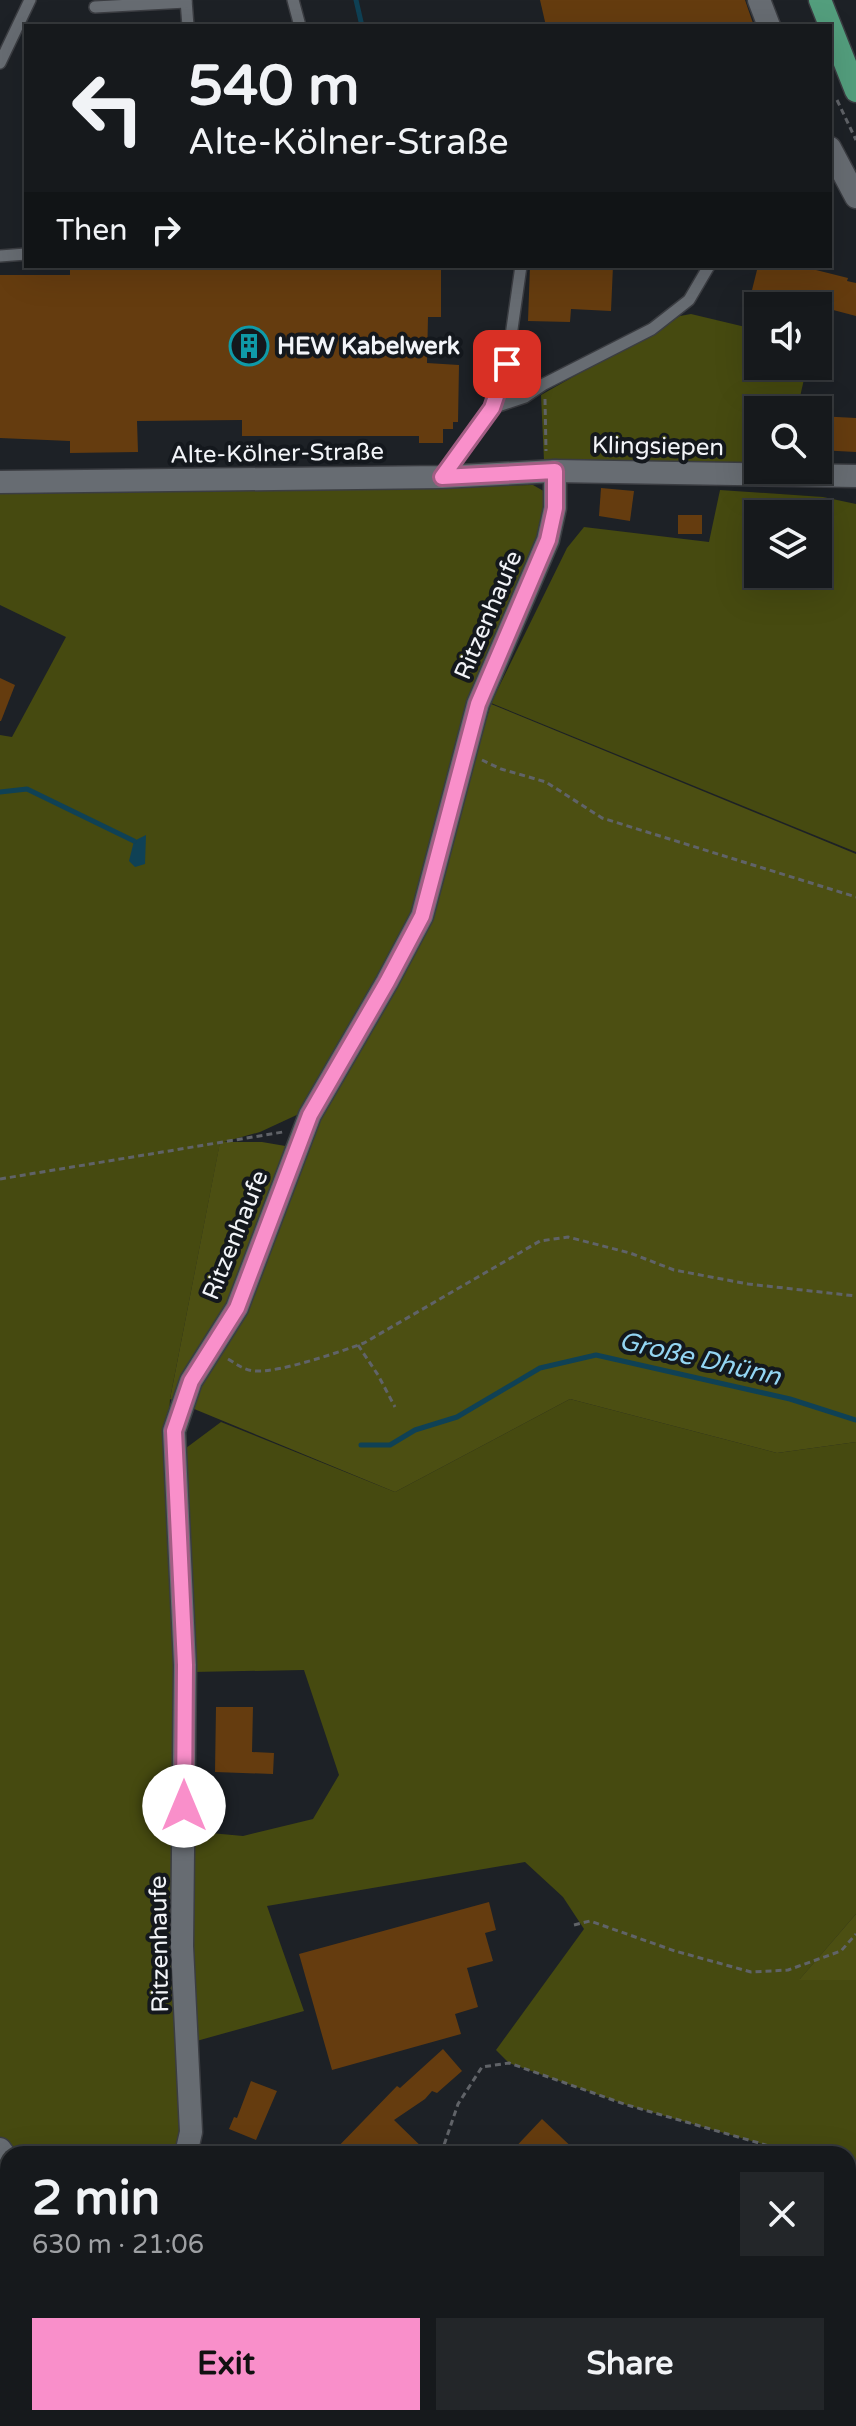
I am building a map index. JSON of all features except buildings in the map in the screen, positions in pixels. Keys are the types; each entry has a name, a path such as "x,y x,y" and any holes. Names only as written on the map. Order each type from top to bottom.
{"main road":[{"path":"820,0 829,24"},
{"path":"832,30 856,91"}],"street":[{"path":"759,0 768,24"},
{"path":"832,152 856,197"},
{"name":"Klingsiepen","path":"550,471 856,476"},
{"name":"Alte-Kölner-Straße","path":"0,482 442,477 550,471"},
{"name":"Ritzenhaufe","path":"188,2146 191,2132 182,1946 185,1665 174,1431 191,1381 237,1308 310,1115 422,916 478,704 548,540 555,508 550,471"}],"lane":[{"path":"0,63 30,0"},
{"path":"293,0 299,24"},
{"path":"95,7 186,1 188,24"},
{"path":"0,256 24,254"},
{"path":"442,477 492,408 507,364 521,268"},
{"path":"492,408 525,397 544,384 652,329 689,300 708,268"}],"path":[{"path":"833,90 856,140"},
{"path":"544,384 550,471"},
{"path":"464,751 501,769 546,782 602,818 856,897"},
{"path":"0,1179 284,1132 303,1132"},
{"path":"212,1347 242,1369 260,1372 335,1354 358,1345 540,1241 568,1237 630,1253 674,1270 748,1284 856,1296"},
{"path":"358,1345 395,1407"},
{"path":"574,1925 590,1921 675,1951 751,1972 788,1970 841,1951 856,1934"},
{"path":"444,2146 458,2104 482,2067 509,2063 627,2105 769,2146"}],"green space":[{"path":"691,314 744,327 744,380 804,380 800,396 744,396 744,462 544,461 541,395 680,316"},
{"path":"533,485 547,493 540,539 414,913 301,1113 260,1132 220,1143 170,1399 168,1434 177,1665 183,2128 180,2146 6,2146 0,2138 0,735 12,737 66,637 0,605 0,494"},
{"path":"720,490 823,497 856,504 856,852 491,703 567,548 584,527 709,542"},
{"path":"570,1399 777,1453 856,1442 856,1914 800,1979 856,1980 856,2146 769,2146 627,2105 509,2063 496,2050 584,1929 563,1897 525,1862 267,1906 304,2011 193,2042 189,1831 243,1836 313,1819 339,1775 304,1670 192,1672 182,1451 221,1422 395,1492"}],"shaded area":[{"path":"491,704 856,854 856,1442 777,1453 570,1399 395,1492 170,1399 220,1142 262,1142 303,1149 313,1116 397,987 430,922 446,869 454,824"},
{"path":"856,1914 856,1980 799,1980"}],"water":[{"path":"146,835 145,864 135,867 129,861 134,841"}],"waterway":[{"path":"356,0 362,24"},
{"path":"0,792 27,789 134,841"},
{"name":"Große Dhünn","path":"361,1445 390,1445 415,1430 457,1417 540,1368 596,1355 790,1399 856,1420"}],"place":[{"name":"HEW Kabelwerk","path":"249,346"}],"route":[{"path":"184,1806 185,1665 174,1431 191,1381 237,1308 310,1115 422,916 478,704 548,540 555,508 555,471 442,477 492,408 507,364"}]}
